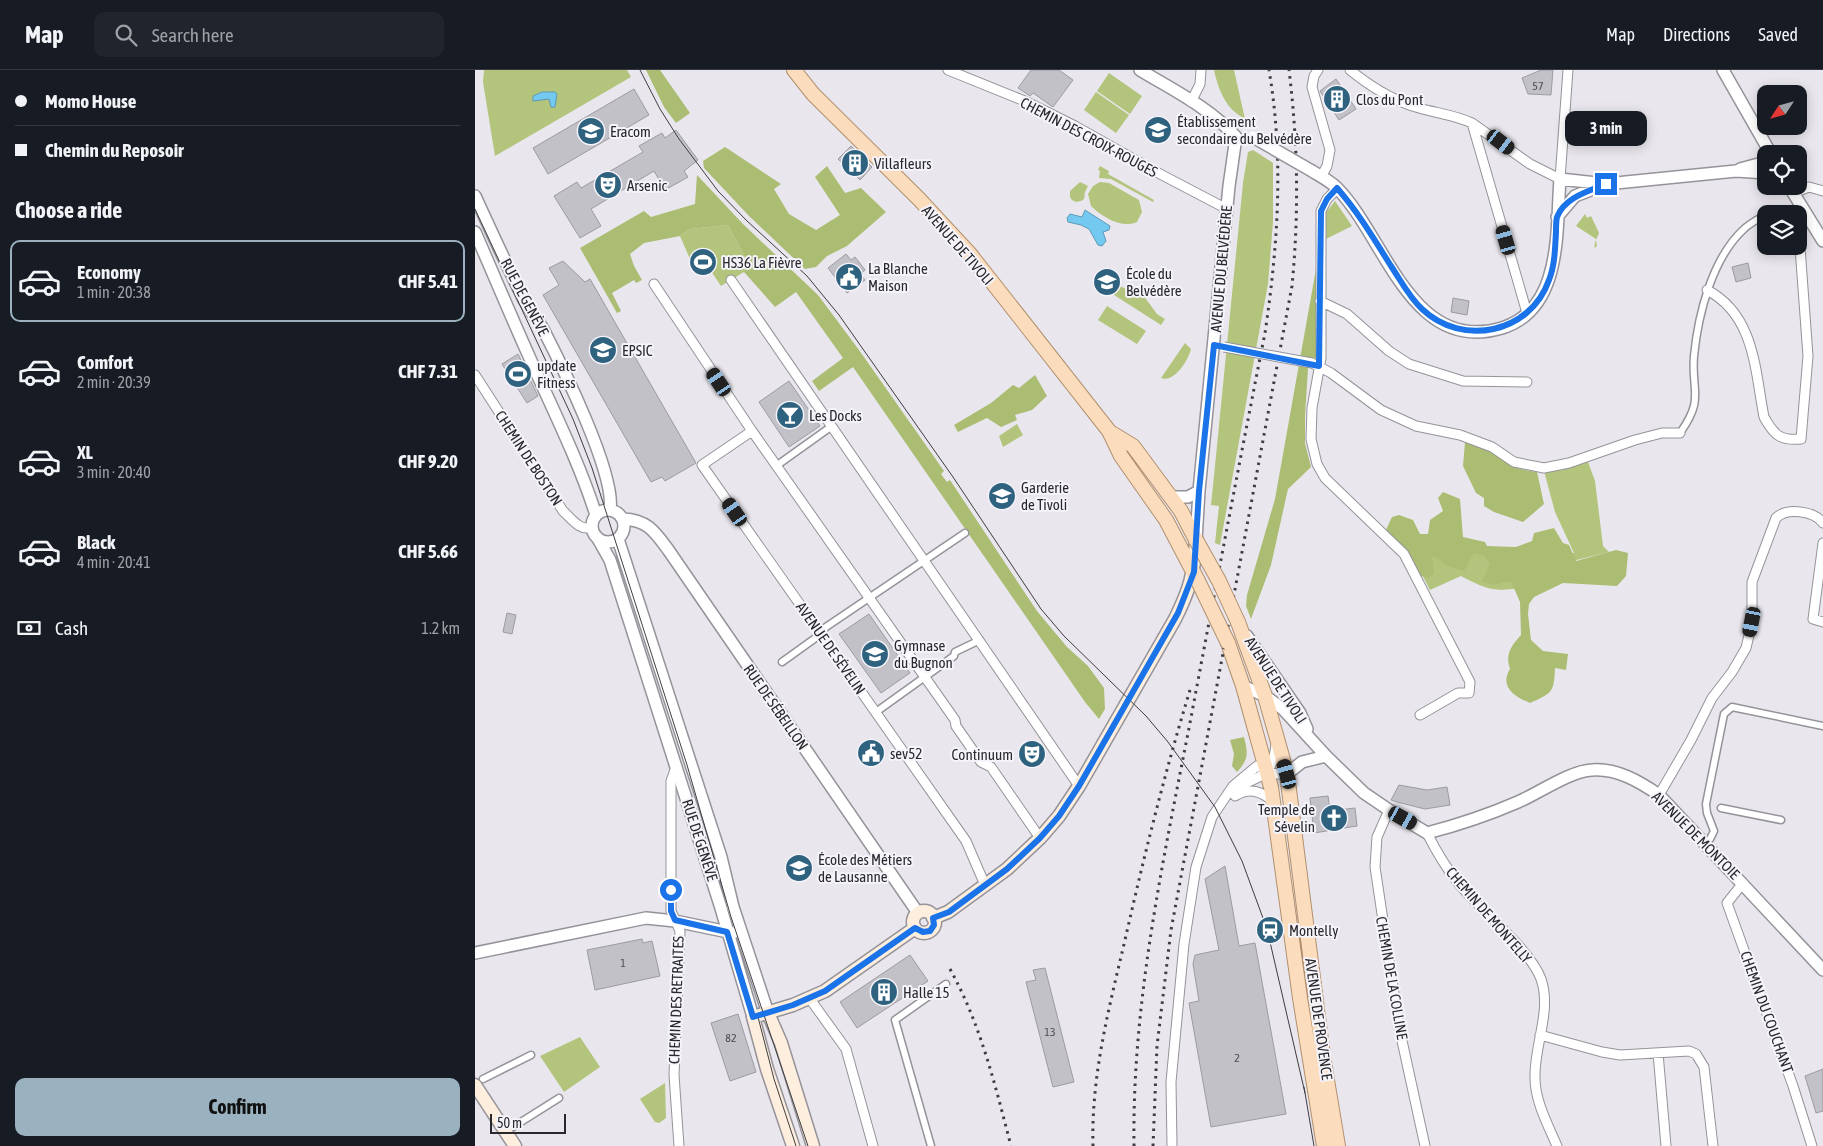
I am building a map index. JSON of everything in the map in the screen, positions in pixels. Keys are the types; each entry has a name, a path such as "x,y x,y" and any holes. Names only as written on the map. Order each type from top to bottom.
{"main road":[{"name":"AVENUE DE TIVOLI","path":"794,70 813,94 970,254 1109,431 1121,456 1167,520 1228,643 1243,686"},
{"name":"AVENUE DE TIVOLI","path":"1109,431 1133,446 1172,497 1219,582 1237,622 1265,696"},
{"name":"AVENUE DU BELVÉDÈRE","path":"1196,540 1196,576"},
{"path":"933,918 949,912 1021,856 1059,816 1079,786 1175,619 1196,576"},
{"name":"AVENUE DE PROVENCE","path":"1243,686 1268,771 1274,802 1300,998 1323,1146"},
{"name":"AVENUE DE PROVENCE","path":"1265,696 1287,774 1323,1056 1338,1146"},
{"path":"929,912 933,918 934,925 930,931 923,932 915,928 914,918 918,913 929,912"},
{"path":"753,1017 810,999 832,987 915,928"},
{"name":"RUE DE GENÈVE","path":"768,1012 813,1146"},
{"name":"RUE DE GENÈVE","path":"753,1017 767,1069 793,1146"},
{"path":"479,1082 515,1146"}],"street":[{"name":"CHEMIN DES CROIX-ROUGES","path":"948,70 1027,102 1227,209"},
{"path":"1140,70 1225,125 1236,137 1253,137 1337,188 1357,212 1411,298 1433,318 1462,330 1485,331 1506,326 1527,313 1538,301 1549,282 1554,259 1568,70"},
{"path":"1191,102 1200,84 1201,70"},
{"path":"1316,174 1327,166 1330,150 1312,87 1314,76 1318,70"},
{"path":"1350,70 1391,98 1418,108 1462,118 1472,123 1531,164 1560,180 1606,184 1736,171 1757,172"},
{"path":"1723,70 1766,145"},
{"path":"1472,123 1527,313"},
{"name":"AVENUE DU BELVÉDÈRE","path":"1196,540 1199,491 1219,346 1227,209 1236,137"},
{"path":"1736,171 1744,166 1757,164"},
{"path":"1557,217 1575,196 1606,184"},
{"path":"1337,188 1327,199 1321,211 1320,301 1311,439 1317,464 1325,478 1404,554 1470,682 1469,693 1458,692 1420,715"},
{"path":"1807,188 1823,191"},
{"name":"RUE DE GENÈVE","path":"475,196 525,301 542,328 584,418 607,477 612,501 610,510"},
{"path":"1807,216 1823,241"},
{"path":"1219,346 1316,365 1381,410 1416,426 1460,435 1492,447 1514,462 1544,468 1569,463 1644,438 1663,433 1680,433 1692,416 1695,407 1694,358 1703,300 1720,263 1738,235 1744,228 1757,220"},
{"name":"RUE DE GENÈVE","path":"475,232 558,416 585,482 596,515"},
{"path":"1707,290 1717,296 1736,315 1743,326 1754,356 1764,417 1775,433 1789,440 1801,439 1808,356 1801,255"},
{"path":"731,280 1079,786"},
{"path":"654,284 776,466 955,720 956,726 981,762 991,767 1040,838"},
{"path":"1320,301 1347,314 1389,351 1409,364 1463,381 1527,382"},
{"name":"CHEMIN DE BOSTON","path":"475,375 563,510 582,528 594,532"},
{"path":"776,466 832,426"},
{"name":"AVENUE DE SÉVELIN","path":"752,431 702,465 966,841 985,885"},
{"path":"1172,497 1188,497 1199,491"},
{"path":"605,510 610,510 615,511 623,518 624,530 618,539 609,542 594,532 596,515 605,510"},
{"path":"1659,794 1691,740 1712,698 1732,672 1746,648 1752,622 1752,582 1775,518 1783,512 1791,511 1817,517 1823,524"},
{"name":"RUE DE SÉBEILLON","path":"623,518 637,519 654,532 669,551 918,913"},
{"name":"RUE DE GENÈVE","path":"594,532 604,546 610,560 721,905 727,932 753,1017"},
{"path":"782,662 821,634 826,627 965,533"},
{"name":"RUE DE GENÈVE","path":"618,539 721,857 743,935 768,1012"},
{"path":"1823,543 1813,619 1823,622"},
{"name":"AVENUE DE TIVOLI","path":"1237,622 1300,713 1311,740"},
{"path":"876,712 954,656 955,652 980,640"},
{"name":"AVENUE DE TIVOLI","path":"1243,686 1265,696 1299,724 1326,756 1364,793 1427,833"},
{"path":"1711,839 1714,831 1707,813 1707,804 1724,714 1732,707 1823,726"},
{"name":"AVENUE DE PROVENCE","path":"1268,771 1275,754 1277,735"},
{"path":"1172,1146 1171,1082 1183,944 1191,888 1212,817 1236,790 1262,777 1268,771 1277,774 1287,774 1302,762 1326,756"},
{"name":"CHEMIN DES RETRAITES","path":"676,767 671,781 671,911 680,936 674,1075 679,1146"},
{"name":"AVENUE DE MONTOIE","path":"1427,833 1476,819 1518,802 1576,773 1591,770 1618,773 1659,794 1823,970"},
{"path":"1222,804 1238,794 1249,790 1257,791 1274,802"},
{"path":"1721,808 1781,820"},
{"name":"CHEMIN DE LA COLLINE","path":"1389,810 1377,837 1375,867 1399,1026 1425,1146"},
{"name":"CHEMIN DE MONTELLY","path":"1427,833 1438,856 1460,885 1528,957 1538,971 1544,997 1535,1080 1539,1102 1557,1146"},
{"name":"CHEMIN DU COUCHANT","path":"1743,883 1727,903 1812,1146"},
{"path":"475,953 646,918 675,920 743,935"},
{"path":"931,1146 895,1020 946,984"},
{"path":"810,999 846,1048 873,1146"},
{"path":"1540,1035 1613,1054 1689,1051 1696,1054 1705,1067 1713,1146"},
{"path":"1658,1053 1665,1146"},
{"path":"479,1082 531,1055"},
{"path":"513,1127 559,1098"}],"green space":[{"path":"484,70 627,70 631,77 495,156 483,82"},
{"path":"646,70 660,70 690,113 676,123 664,107"},
{"path":"1214,70 1234,70 1245,119 1232,110 1224,98"},
{"path":"1109,73 1142,96 1130,114 1097,91"},
{"path":"1096,92 1129,115 1116,133 1084,110"},
{"path":"725,147 781,184 774,189 789,214 816,230 840,215 815,177 827,166 845,193 861,188 886,212 847,246 827,256 816,267 805,269 749,216 704,168 703,161"},
{"path":"1253,150 1273,163 1273,222 1268,284 1220,545 1215,543 1219,506 1211,505 1243,183 1248,152"},
{"path":"1100,166 1109,171 1108,174 1154,200 1153,202 1111,179 1099,178 1100,171 1098,170"},
{"path":"697,175 743,224 818,295 859,350 944,471 941,474 947,482 950,480 1037,611 1067,647 1088,666 1104,688 1105,709 1099,719 1085,702 853,367 819,391 812,381 843,358 796,292 775,307 744,272 747,261 728,225 690,229 680,236 644,243 630,254 642,280 636,283 634,280 612,293 621,311 617,313 580,248 644,211 651,217 695,204"},
{"path":"1080,182 1088,186 1084,199 1078,202 1071,199 1070,191"},
{"path":"1100,182 1109,183 1139,200 1142,212 1137,222 1125,224 1113,221 1091,206 1088,194 1093,186"},
{"path":"1335,201 1352,226 1324,240 1324,215"},
{"path":"1585,214 1587,218 1591,216 1599,233 1596,240 1597,246 1594,248 1596,239 1576,226"},
{"path":"728,225 747,261 744,272 721,286 699,253 690,259 680,236 690,229"},
{"path":"1316,269 1316,357 1308,368 1305,416 1305,443 1311,467 1288,489 1271,565 1251,619 1246,606 1247,595 1275,499"},
{"path":"1119,286 1143,295 1157,314 1165,319 1161,325 1114,295 1113,289"},
{"path":"1107,306 1146,331 1137,344 1098,320"},
{"path":"1185,343 1191,349 1184,365 1171,377 1161,378"},
{"path":"1035,375 1047,396 1032,410 1015,415 1017,420 1001,427 987,418 958,432 954,425 991,403 1013,385 1019,388"},
{"path":"1017,424 1023,435 1003,447 999,436"},
{"path":"1465,442 1480,444 1518,468 1537,472 1544,504 1523,522 1494,512 1484,506 1484,498 1476,493 1463,466"},
{"path":"1587,459 1595,481 1603,546 1609,552 1548,567 1531,587 1502,590 1488,588 1461,576 1430,590 1413,557 1485,549 1574,553 1555,512 1544,471"},
{"path":"1443,492 1460,499 1463,537 1485,542 1487,546 1516,547 1532,541 1534,533 1554,528 1563,543 1569,545 1576,561 1616,550 1628,553 1626,576 1617,586 1563,583 1534,597 1529,604 1528,614 1531,640 1543,651 1568,654 1566,670 1555,668 1554,683 1550,691 1543,697 1530,703 1514,694 1506,681 1510,669 1508,659 1510,650 1521,635 1520,602 1511,581 1493,585 1482,581 1490,564 1485,556 1474,553 1464,571 1447,566 1438,558 1432,557 1434,573 1429,578 1421,576 1407,550 1386,530 1392,517 1399,515 1413,520 1420,534 1428,534 1430,520 1443,511 1438,498"},
{"path":"1244,737 1247,756 1237,772 1232,766 1234,754 1230,740"},
{"path":"580,1037 600,1067 564,1092 540,1056"},
{"path":"665,1083 666,1118 659,1123 655,1122 640,1099"}],"water":[{"path":"542,92 555,92 557,94 555,107 551,107 549,99 533,101 533,96"},
{"path":"1085,210 1110,226 1109,230 1103,232 1106,241 1102,246 1098,245 1089,229 1068,222 1067,218 1070,214 1082,217"}],"building":[{"path":"1031,70 1059,70 1073,80 1053,107 1033,93 1030,96 1018,88"},
{"path":"1541,70 1553,70 1551,95 1528,94 1522,78"},
{"name":"Clos du Pont","path":"1336,79 1356,109 1339,120 1320,91"},
{"name":"Eracom","path":"634,89 649,115 548,174 533,148"},
{"name":"Arsenic","path":"676,130 698,160 684,171 688,177 665,190 654,171 591,209 601,226 580,238 554,196 577,182 581,188 643,152 639,146 662,133 665,138"},
{"name":"Villafleurs","path":"851,146 872,167 860,180 838,159"},
{"name":"La Blanche Maison","path":"846,254 851,260 855,257 865,270 860,274 865,280 847,293 828,268"},
{"name":"EPSIC","path":"563,261 585,282 590,279 696,463 665,481 662,477 651,482 543,295 559,285 549,268"},
{"path":"1748,263 1751,278 1736,282 1732,267"},
{"path":"1453,298 1469,301 1467,315 1451,312"},
{"name":"update Fitness","path":"518,354 538,396 527,403 502,364"},
{"name":"Les Docks","path":"789,381 820,426 789,447 759,402"},
{"path":"507,613 516,615 512,634 503,632"},
{"name":"Gymnase du Bugnon","path":"869,614 910,673 881,693 839,634"},
{"path":"1399,785 1427,790 1447,787 1450,805 1425,809 1391,800"},
{"name":"Temple de Sévelin","path":"1328,796 1330,811 1355,808 1357,826 1314,833 1310,798"},
{"path":"1225,866 1239,946 1255,943 1286,1114 1211,1127 1189,1003 1199,1001 1193,964 1195,955 1219,950 1205,879"},
{"path":"642,939 643,943 652,941 660,976 595,990 587,950"},
{"name":"Halle 15","path":"910,955 928,981 857,1028 840,1002"},
{"path":"1045,968 1074,1082 1053,1087 1026,982 1036,980 1033,970"},
{"path":"738,1014 756,1072 730,1081 711,1023"},
{"path":"1823,1069 1823,1111 1816,1113 1805,1076"}],"tram line":[{"path":"640,70 660,109 679,139 718,191 746,220 807,276 839,315 953,477 1041,609 1064,636 1146,716 1168,742 1215,807 1242,861 1267,929 1305,1093"},
{"path":"475,209 573,419 592,468 687,765 731,917 808,1146"},
{"path":"758,1017 774,1079 796,1146"},
{"path":"1304,1087 1314,1146"}],"railway":[{"path":"1134,1146 1135,1093 1143,988 1159,884 1270,300 1276,234 1278,169 1277,136 1269,70"},
{"path":"1153,1146 1157,1046 1171,930 1292,286 1296,232 1296,178 1289,70"},
{"path":"1093,1146 1095,1094 1107,1017 1155,814 1190,690"},
{"path":"950,969 979,1034 1011,1146"}],"place":[{"name":"Clos du Pont","path":"1337,99"},
{"name":"Établissement secondaire du Belvédère","path":"1158,130"},
{"name":"Eracom","path":"591,131"},
{"name":"Villafleurs","path":"855,163"},
{"name":"Arsenic","path":"608,185"},
{"name":"HS36 La Fièvre","path":"703,262"},
{"name":"La Blanche Maison","path":"849,277"},
{"name":"École du Belvédère","path":"1107,282"},
{"name":"EPSIC","path":"603,350"},
{"name":"update Fitness","path":"518,374"},
{"name":"Les Docks","path":"790,415"},
{"name":"Garderie de Tivoli","path":"1002,496"},
{"name":"Gymnase du Bugnon","path":"875,654"},
{"name":"sev52","path":"871,753"},
{"name":"Continuum","path":"1032,754"},
{"name":"Temple de Sévelin","path":"1334,818"},
{"name":"École des Métiers de Lausanne","path":"799,868"},
{"name":"Montelly","path":"1270,930"},
{"name":"Halle 15","path":"884,992"}],"route":[{"path":"671,890 671,911 675,920 727,932 753,1017 788,1007 825,991 915,928 920,932 930,931 934,925 933,918 949,912 1007,869 1040,838 1059,816 1075,794 1175,619 1188,592 1194,572 1197,508 1214,345 1312,363 1319,366 1321,358 1321,211 1331,194 1337,188 1351,204 1417,305 1433,318 1451,328 1474,332 1506,326 1518,320 1533,308 1544,292 1552,272 1557,217 1575,196 1606,184"}]}
